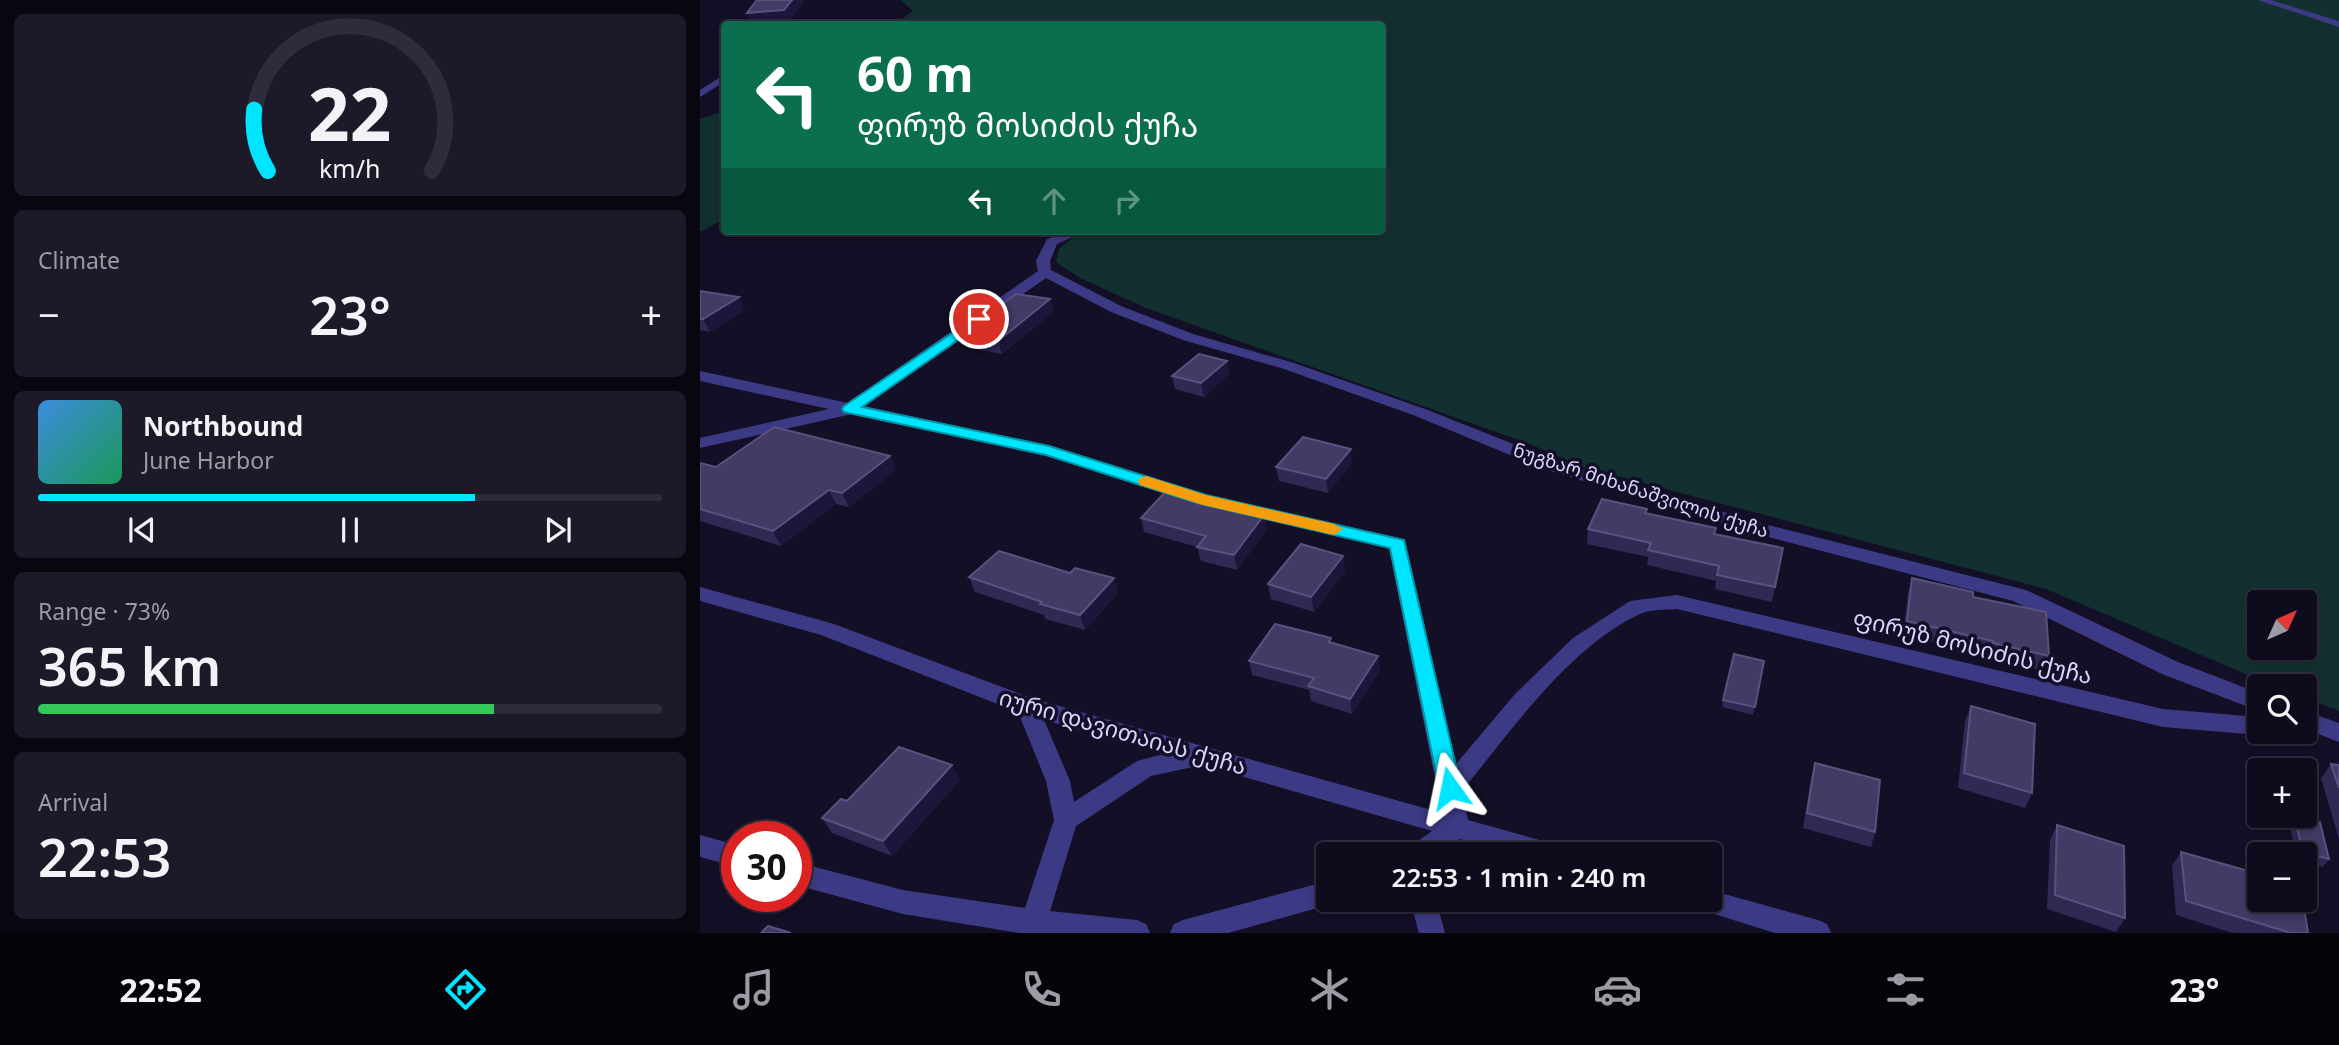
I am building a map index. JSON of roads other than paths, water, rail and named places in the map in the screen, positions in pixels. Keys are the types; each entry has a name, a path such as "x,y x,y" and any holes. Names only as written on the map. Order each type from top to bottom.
{"street":[{"path":"2262,0 2339,24"},
{"path":"700,94 721,80"},
{"path":"700,443 850,409 1045,272 1043,261 1052,242 1070,235"},
{"name":"ნუგზარ მიხანაშვილის ქუჩა","path":"1045,272 1116,309 1188,337 1289,366 1406,407 1553,466 1756,528 2019,595 2170,668 2247,697"},
{"path":"700,376 1049,451 1203,499 1398,544 1457,827 1436,842"},
{"name":"იური დავითაიას ქუჩა","path":"700,594 827,629 1027,706 1509,842"},
{"name":"ფირუზ მოსიძის ქუჩა","path":"1450,788 1523,700 1580,643 1637,606 1677,602 2164,718 2247,724"},
{"path":"1027,706 1058,781 1066,820 1033,928"},
{"path":"2317,725 2339,733"},
{"path":"1066,820 1146,768 1203,755"},
{"path":"700,846 721,852"},
{"path":"812,877 903,902 1033,928 1137,933"},
{"path":"1183,933 1316,896"},
{"path":"1722,905 1818,933"},
{"path":"1426,912 1432,933"}]}
